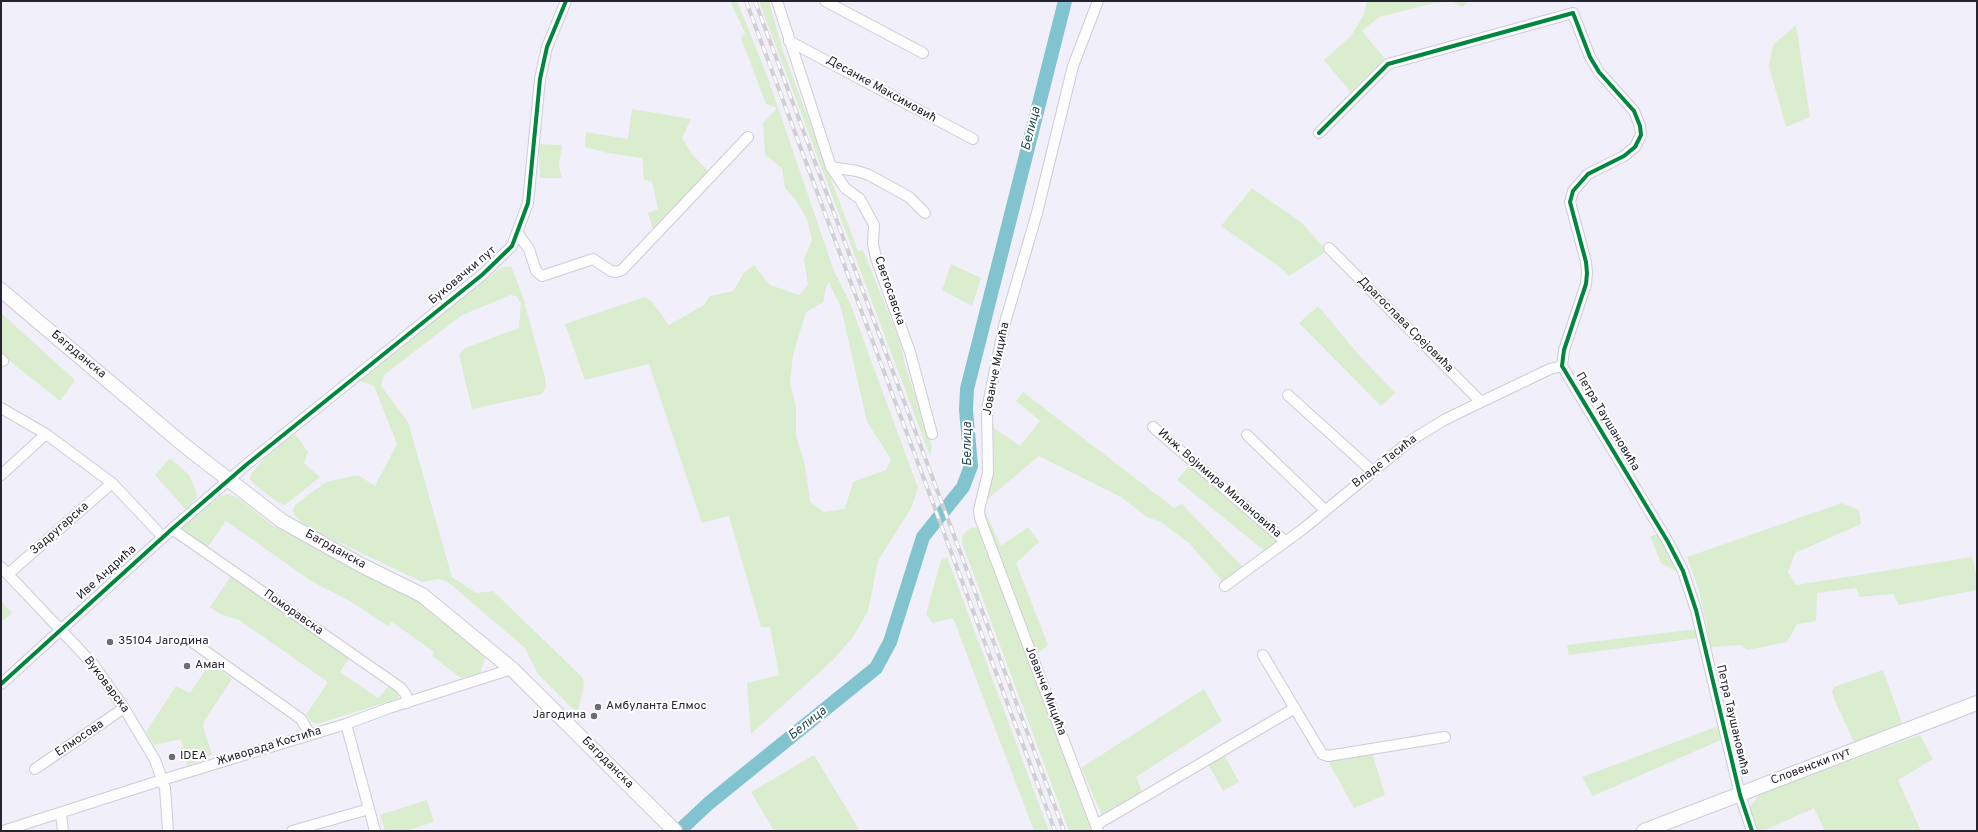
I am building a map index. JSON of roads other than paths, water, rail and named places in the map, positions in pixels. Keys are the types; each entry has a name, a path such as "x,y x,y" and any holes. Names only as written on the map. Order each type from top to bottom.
{"main road":[{"name":"Багрданска","path":"1,290 185,446 282,521 361,565 422,595 512,669 675,831"},
{"name":"Словенски пут","path":"1644,831 1977,703"}],"street":[{"name":"Буковачки пут","path":"229,480 336,390 482,275 512,246 518,234 528,203 540,78 547,47 566,1"},
{"name":"Светосавска","path":"776,1 831,167 845,188 860,199 874,225 873,244 876,258 910,352 932,434"},
{"path":"825,1 924,53"},
{"name":"Јованче Мицића","path":"1098,1 1072,66 1037,213 1004,326 987,409 988,473 979,510 980,518 1097,828 1295,708"},
{"name":"Петра Таушановића","path":"1319,133 1388,64 1573,13 1590,57 1609,85 1634,111 1640,126 1641,135 1635,147 1630,152 1588,174 1573,191 1570,202 1586,262 1587,272 1586,284 1564,350 1562,366 1668,542 1683,571 1698,618 1740,795 1752,831"},
{"name":"Десанке Максимовић","path":"789,41 973,139"},
{"path":"518,234 529,249 536,271 542,276 593,259 611,271 616,272 622,270 748,137"},
{"path":"831,167 857,171 869,175 908,197 925,213"},
{"name":"Драгослава Срејовића","path":"1329,248 1481,402"},
{"name":"Владе Тасића","path":"1225,586 1325,510 1410,441 1444,420 1550,369 1562,366"},
{"path":"1288,395 1372,471"},
{"path":"1,408 46,434 112,483 163,537"},
{"name":"Инж. Војимира Милановића","path":"1153,427 1285,541"},
{"path":"1,475 46,434"},
{"path":"1248,435 1325,510"},
{"name":"Иве Андрића","path":"1,684 59,630 229,480"},
{"name":"Задругарска","path":"4,571 112,483"},
{"name":"Поморавска","path":"172,529 401,688 406,695 407,703"},
{"name":"Вуковарска","path":"4,571 93,664 124,708 155,760 165,788 168,831"},
{"path":"191,641 301,719 310,735"},
{"path":"1263,655 1322,754 1328,756 1445,737"},
{"name":"Живорада Костића","path":"3,831 162,780 346,724 512,669"},
{"name":"Елмосова","path":"35,769 124,708"},
{"path":"346,724 375,831"},
{"path":"292,831 369,809"},
{"path":"61,813 63,831"}],"waterway":[{"name":"Белица","path":"679,831 709,803 876,668 890,642 923,537 963,487 971,466 966,410 967,389 1065,1"}],"railway":[{"path":"746,1 1055,831"},
{"path":"755,1 1064,831"}],"place":[{"name":"35104 Јагодина","path":"110,642"},
{"name":"Аман","path":"187,666"},
{"name":"Амбуланта Елмос","path":"598,707"},
{"name":"Јагодина","path":"594,716"},
{"name":"IDEA","path":"172,757"}]}
